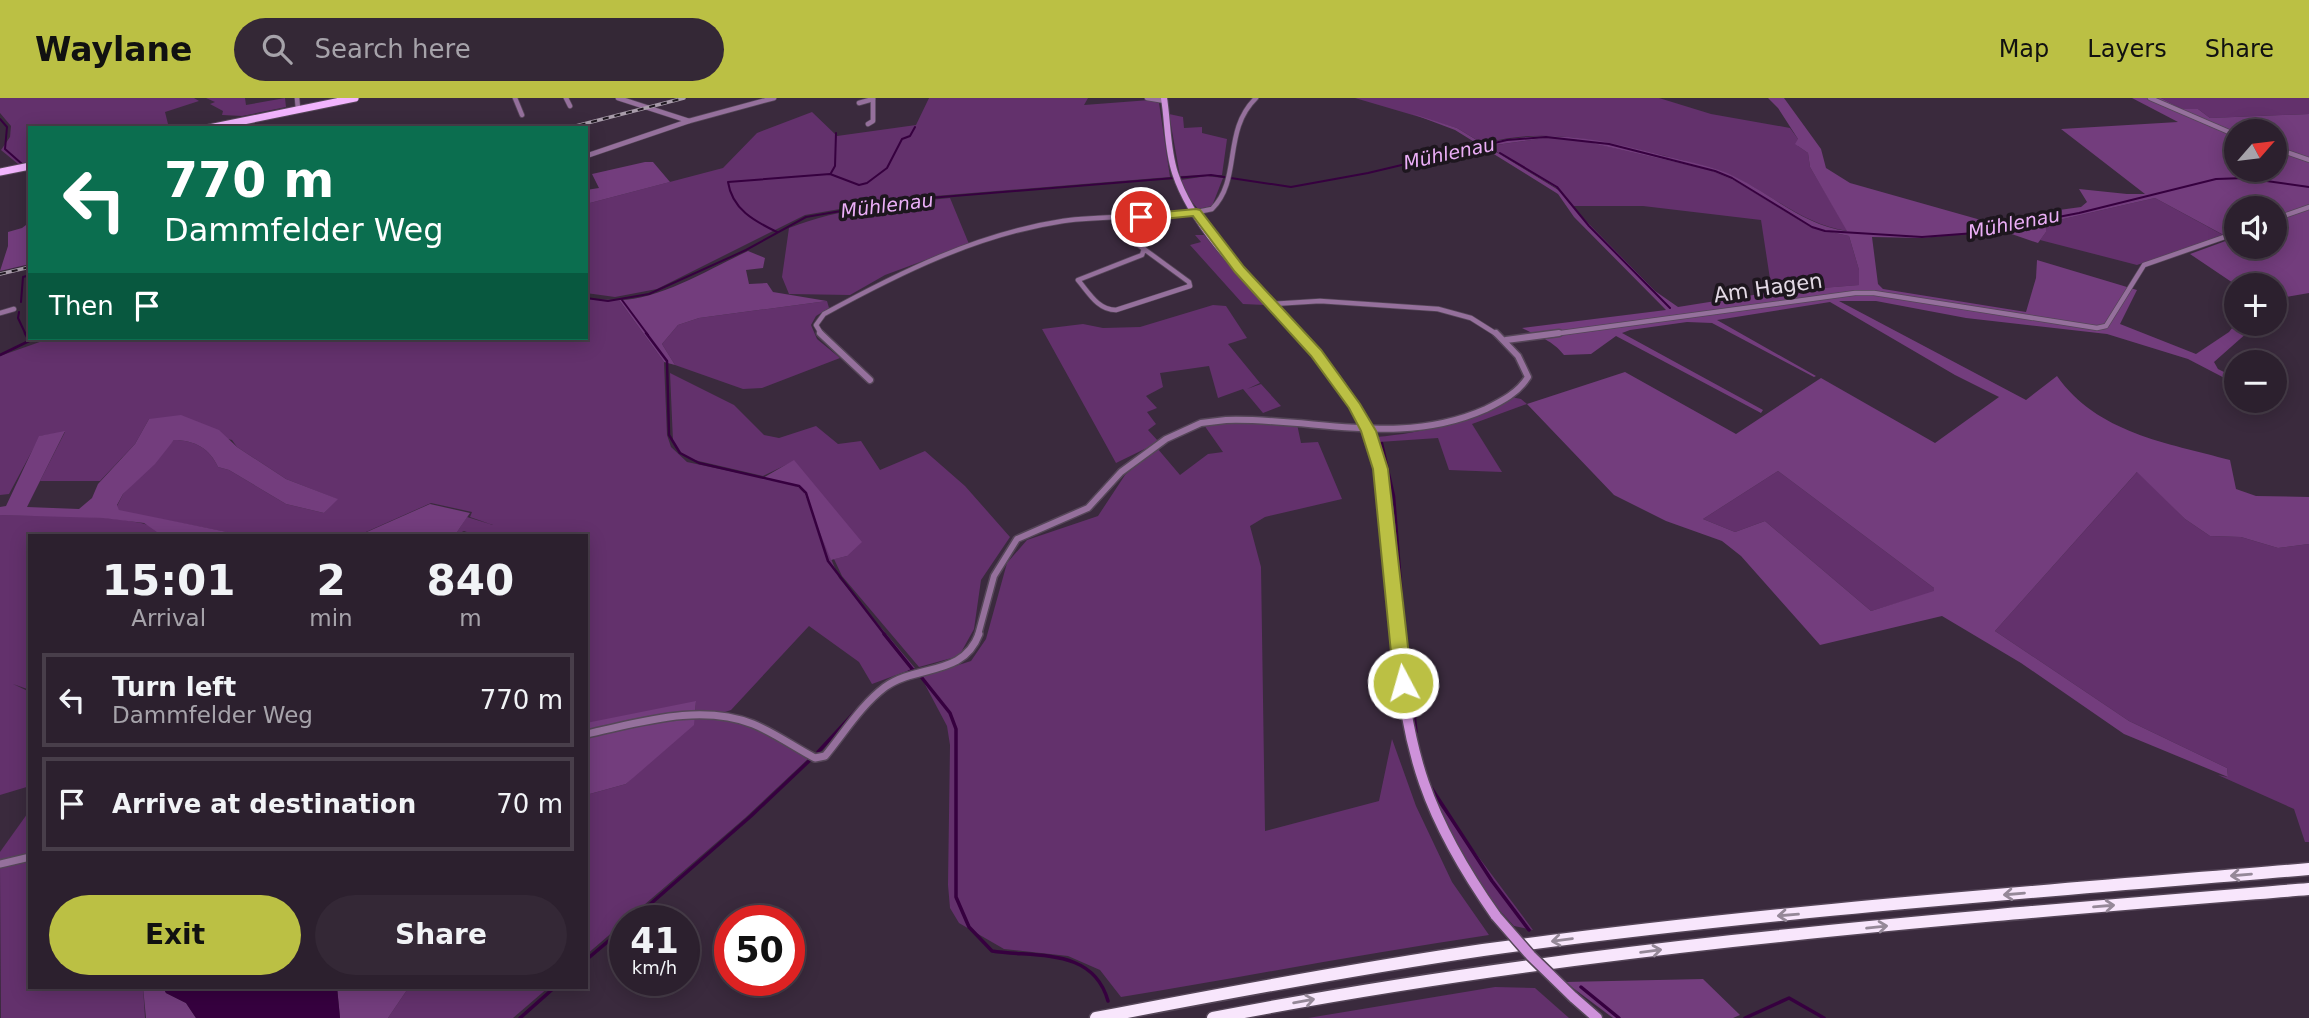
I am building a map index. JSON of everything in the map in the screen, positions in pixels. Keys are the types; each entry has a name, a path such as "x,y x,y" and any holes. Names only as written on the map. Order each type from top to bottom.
{"highway":[{"path":"1096,1018 1279,983 1535,943 1737,920 2309,869"},
{"path":"1213,1018 1513,969 1702,945 2309,889"}],"main road":[{"path":"218,126 355,98"},
{"path":"1165,99 1175,173 1196,213 1233,261 1328,369 1368,431 1380,469 1387,513 1402,670 1416,762 1443,832 1463,868 1496,916 1573,997 1597,1018"},
{"path":"0,172 28,166"}],"street":[{"path":"297,98 298,109"},
{"path":"515,98 522,115"},
{"path":"566,98 570,106"},
{"path":"618,98 689,121"},
{"path":"588,155 689,121 774,98"},
{"path":"1147,98 1165,99"},
{"path":"870,380 818,331 816,325 824,314 890,278 954,250 1050,224 1196,213 1214,207 1231,164 1232,138 1239,115 1256,98"},
{"path":"2150,98 2224,130"},
{"path":"859,103 873,99 873,121 868,124"},
{"path":"2287,152 2309,160"},
{"path":"2287,215 2309,207"},
{"path":"1116,218 1119,230 1189,282 1190,286 1116,310 1101,307 1079,283 1082,276 1142,255 1144,249"},
{"name":"Am Hagen","path":"1506,340 1855,293 1874,293 2097,328 2106,326 2144,265 2224,237"},
{"path":"588,734 694,714 720,715 746,721 816,758 825,756 880,692 894,682 949,666 968,654 977,636 993,579 1019,536 1089,508 1113,480 1166,440 1196,425 1224,420 1299,423 1368,431 1405,431 1452,421 1483,410 1523,388 1528,377 1523,363 1506,340 1477,321 1444,310 1324,302 1272,304"},
{"path":"0,313 15,309"},
{"path":"0,864 28,857"}],"shaded area":[{"path":"0,98 194,98 199,101 165,112 168,126 28,126 28,162 18,164 1,150 10,137 11,126 0,113"},
{"path":"206,98 245,98 246,105 285,98 286,107 242,116 222,115 223,111 210,104 215,102"},
{"path":"929,98 1088,98 1084,105 1150,100 1159,103 1170,177 898,199 805,215 657,289 615,297 588,293 588,203 723,168 757,133 812,112 837,136 916,125"},
{"path":"1355,98 1659,98 1711,114 1790,128 1798,139 1798,146 1808,153 1810,167 1848,231 1831,228 1801,215 1721,171 1666,156 1599,141 1554,136 1509,138 1486,143 1489,146 1546,138 1579,140 1709,170 1735,181 1812,228 1849,236 1859,270 1860,285 1772,292 1761,220 1643,206 1573,206 1560,190 1457,128"},
{"path":"1768,98 1784,98 1821,149 1826,168 1850,183 1995,224 2037,213 2081,207 2087,202 2079,189 2145,194 2061,129 2178,122 2132,98 2161,98 2182,109 2198,109 2210,118 2309,114 2309,293 2287,297 2287,273 2224,273 2224,277 2190,254 2224,242 2224,259 2287,259 2287,196 2224,196 2224,235 2155,198 2046,223 2046,232 2038,243 2000,230 1922,238 1872,237 1878,284 1883,289 2026,312 2036,278 2037,260 2137,290 2120,324 2196,354 2224,335 2243,336 2224,350 2214,362 2218,369 2224,372 2224,378 2188,359 2107,334 1966,318 1876,301 1839,301 2026,400 2057,376 2073,395 2092,411 2113,423 2158,441 2230,460 2236,489 2256,496 2309,497 2309,544 2278,548 2241,537 2210,536 2185,519 2137,472 1995,631 2129,721 2227,768 2228,777 2124,734 2021,663 1942,616 1820,645 1741,556 1722,541 1666,521 1614,495 1527,404 1625,372 1736,434 1821,378 1935,443 1999,397 1955,375 1830,302 1717,320 1816,376 1814,377 1712,323 1687,322 1622,333 1763,410 1761,413 1616,336 1591,354 1564,355 1550,342 1522,328 1666,310 1574,217 1558,194 1455,130 1410,113 1457,128 1560,191 1655,291 1678,307 1772,292 1859,285 1859,270 1849,236 1812,228 1735,181 1709,170 1578,140 1546,138 1488,146 1485,143 1555,136 1597,141 1697,163 1742,180 1815,222 1847,231 1810,167 1808,153 1795,144 1798,139 1778,108","holes":["1778,471 1934,588 1934,591 1871,611 1765,521 1735,532 1703,519"]},
{"path":"2161,98 2309,98 2309,114 2210,118 2198,109 2182,109"},
{"path":"1169,114 1183,117 1184,128 1202,127 1202,133 1227,139 1222,175 1180,176"},
{"path":"653,162 670,182 588,203 588,190 599,188 592,174"},
{"path":"1207,176 1223,178 1212,206 1198,209 1189,198 1181,180"},
{"path":"950,198 969,244 885,275 850,295 789,294 782,277 789,228 848,211"},
{"path":"2155,198 2223,235 2137,265 2040,240 2046,232 2046,223"},
{"path":"28,224 28,264 0,271 8,246 8,232"},
{"path":"1195,235 1204,235 1265,305 1243,304 1190,245 1201,242"},
{"path":"748,251 765,258 763,268 746,270 749,284 767,283 773,292 827,301 699,318 678,325 662,344 675,365 664,362 619,300 635,299 668,289"},
{"path":"588,299 619,300 664,362 667,435 671,447 687,462 792,484 803,491 839,578 915,668 872,684 859,662 809,626 731,710 722,713 695,712 696,702 588,724 588,534 472,534 464,531 456,534 467,517 493,525 470,517 472,512 431,503 361,534 237,534 119,511 117,506 123,494 174,440 201,447 211,455 218,467 229,470 286,504 324,513 337,499 286,479 237,447 232,440 149,419 135,444 100,481 40,481 65,432 40,436 9,494 0,495 0,356 45,340 588,340"},
{"path":"827,301 829,308 816,316 811,325 817,339 840,358 762,388 743,389 675,365 662,344 678,325 699,318"},
{"path":"1213,305 1226,306 1247,338 1228,344 1260,383 1247,389 1261,384 1281,406 1263,413 1243,389 1218,398 1209,366 1160,373 1163,387 1146,396 1157,408 1147,412 1156,424 1148,430 1159,442 1116,463 1042,329 1083,324 1103,328 1140,327"},
{"path":"670,373 734,405 764,435 779,438 816,426 838,444 861,441 880,470 925,451 965,486 1010,537 981,580 974,629 959,656 919,667 842,576 834,559 847,556 794,461 763,476 690,459 678,450 673,441"},
{"path":"1511,397 1521,399 1527,404 1472,424 1502,472 1449,470 1438,438 1379,442 1376,437 1446,424 1479,413"},
{"path":"181,415 219,430 237,447 286,479 338,499 324,513 286,504 229,470 218,467 211,455 201,447 174,440 155,464 123,494 117,505 119,510 237,534 170,534 157,532 144,523 103,518 0,515 0,507 6,506 39,436 65,431 27,507 79,509 92,498 98,484 135,444 149,419"},
{"path":"1236,422 1297,424 1301,443 1318,442 1342,499 1265,517 1250,526 1261,567 1265,831 1379,801 1392,739 1416,806 1452,882 1489,935 1121,997 1100,970 1068,956 1004,949 959,923 950,908 948,885 950,745 947,726 921,677 971,661 986,639 1007,563 1027,540 1098,516 1125,475 1157,448 1180,475 1208,454 1223,452 1204,425"},
{"path":"794,460 862,542 847,556 831,560 803,491 792,484 761,479"},
{"path":"1778,471 1934,588 1934,592 1871,611 1765,521 1735,532 1703,519"},
{"path":"2138,471 2185,519 2210,536 2241,537 2278,548 2309,544 2309,842 2305,842 2294,809 2218,775 2228,777 2227,768 2129,721 1995,631"},
{"path":"430,504 470,513 456,534 362,534"},
{"path":"0,515 106,518 141,523 171,534 28,534 28,689 13,684 28,691 28,787 0,795"},
{"path":"696,701 694,725 626,784 588,794 588,723"},
{"path":"720,716 745,723 810,757 745,818 644,905 609,905 609,935 588,953 588,794 626,784 695,717"},
{"path":"1433,796 1533,930 1514,926 1479,888 1446,832"},
{"path":"28,813 28,856 0,862 0,852"},
{"path":"28,859 28,989 143,989 145,1018 1,1018 0,866"},
{"path":"1703,979 1740,1015 1733,1018 1613,1018 1565,982"},
{"path":"1495,987 1535,988 1569,1018 1308,1018"},
{"path":"143,989 164,989 166,993 186,1003 196,1018 146,1018"},
{"path":"164,989 337,989 340,1018 196,1018 186,1003 166,993"},
{"path":"337,989 408,989 388,1018 340,1018"},
{"path":"408,989 547,989 513,1018 388,1018"}],"waterway":[{"name":"Mühlenau","path":"0,119 7,127 5,149 28,169"},
{"path":"777,232 739,207 728,182 830,174 859,185 867,183 887,168 902,139 910,136 915,127"},
{"path":"831,173 835,166 836,133"},
{"name":"Mühlenau","path":"588,298 608,301 649,294 746,250 806,217 905,200 1211,175 1291,187 1368,173 1507,140 1546,137 1609,144 1715,171 1732,178 1812,227 1825,231 1922,237 1975,233 2079,213 2216,179 2245,178 2309,187"},
{"path":"1500,153 1557,187 1589,226 1670,308"},
{"path":"21,302 23,277 28,276"},
{"path":"622,300 648,335"},
{"path":"19,312 18,318 26,335"},
{"path":"646,333 667,361 669,435 680,453 699,463 799,486 806,493 828,561 885,635"},
{"path":"26,335 28,339"},
{"path":"0,355 28,340"},
{"path":"1382,443 1394,496 1405,635"},
{"path":"884,634 913,670 909,672"},
{"path":"1405,634 1416,732"},
{"path":"922,678 950,713 956,729 956,897 969,927 992,951 1061,958 1076,963 1090,971 1101,984 1108,1001"},
{"path":"818,752 856,711"},
{"path":"649,905 809,761"},
{"path":"1430,786 1492,881 1529,930"},
{"path":"588,958 609,941"},
{"path":"1581,987 1619,1018"},
{"path":"520,1018 553,989"},
{"path":"1745,1018 1789,998 1824,1018"}],"railway":[{"path":"576,126 684,98"},
{"path":"0,274 28,267"}],"route":[{"path":"1141,217 1196,213 1239,269 1316,353 1355,407 1368,431 1380,469 1387,513 1403,683"}]}
